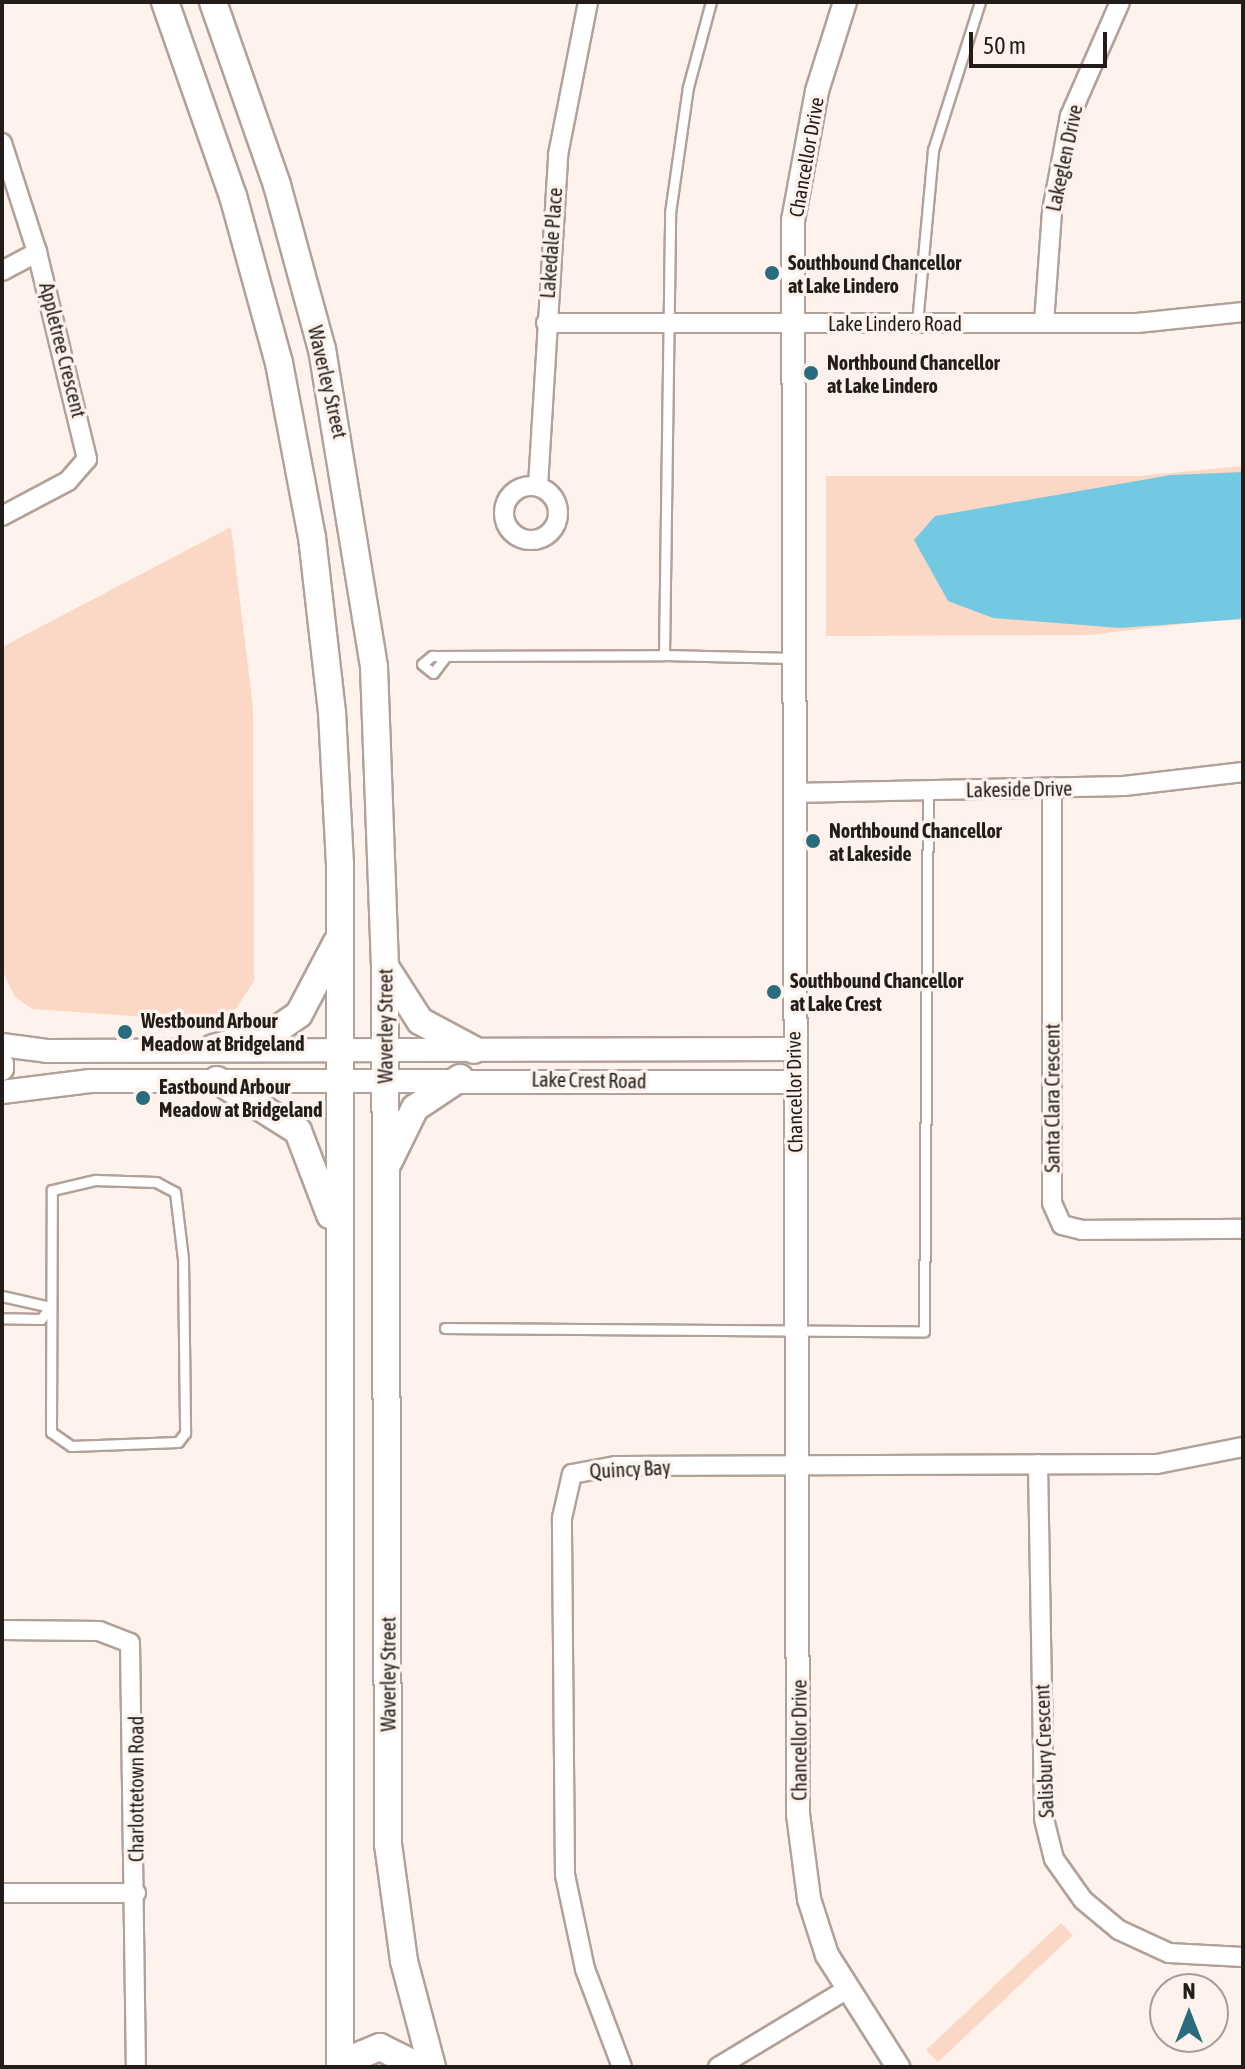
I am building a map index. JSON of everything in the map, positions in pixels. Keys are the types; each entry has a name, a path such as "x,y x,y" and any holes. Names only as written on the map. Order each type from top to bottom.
{"main road":[{"path":"165,2 237,208 291,414 332,712 340,936 341,2066 380,2047 420,2067"},
{"name":"Waverley Street","path":"213,2 286,213 343,449 374,667 385,966 388,1844 404,1961 432,2067"},
{"path":"213,1048 275,1031 299,1014 340,936"},
{"path":"385,966 420,1021 474,1050"},
{"path":"385,1172 415,1108 460,1078"},
{"path":"217,1080 277,1112 305,1139 340,1244"}],"street":[{"name":"Lakedale Place","path":"538,486 558,155 588,2"},
{"name":"Chancellor Drive","path":"845,2 802,162 791,323 794,1082 800,1466 798,1814 809,1899 844,1991 898,2067"},
{"name":"Lakeglen Drive","path":"1044,323 1052,211 1070,116 1120,2"},
{"name":"Appletree Crescent","path":"2,143 37,252 87,459 68,481 2,516"},
{"path":"2,271 37,252"},
{"name":"Lake Lindero Road","path":"546,323 1044,323 1243,312"},
{"name":"Lakeside Drive","path":"793,793 1052,788 1243,772"},
{"name":"Santa Clara Crescent","path":"1052,788 1052,1203 1062,1225 1082,1230 1243,1229"},
{"name":"Lake Crest Road","path":"2,1045 385,1050 794,1049"},
{"name":"Lake Crest Road","path":"2,1092 56,1083 217,1080 460,1078 794,1082"},
{"name":"Quincy Bay","path":"622,2067 585,1969 565,1875 565,1492 572,1474 591,1467 1157,1464 1243,1447"},
{"name":"Salisbury Crescent","path":"1038,1464 1044,1819 1054,1859 1083,1900 1119,1930 1169,1953 1243,1957"},
{"name":"Charlottetown Road","path":"2,1630 99,1631 130,1643 136,1893 136,2067"},
{"path":"2,1893 136,1893"},
{"path":"718,2067 844,1991"}],"lane":[{"path":"664,655 667,323 673,177 711,2"},
{"path":"917,323 933,150 980,2"},
{"path":"446,656 792,658"},
{"path":"445,1328 901,1336 924,1331 929,1313 928,791"},
{"path":"2,1318 41,1319 50,1307 52,1190 95,1180 156,1182 175,1192 184,1290 185,1433 178,1442 71,1446 51,1432 50,1307"},
{"path":"2,1296 50,1307"}],"shaded area":[{"path":"1243,466 1243,617 1089,635 826,636 826,476 1139,476"},
{"path":"231,527 253,708 254,981 236,1009 203,1021 32,1009 15,997 2,970 2,647"},
{"path":"1061,1923 1073,1935 938,2062 926,2050"}],"water":[{"path":"1243,472 1243,619 1120,628 993,618 948,601 914,540 935,516 1171,475"}],"place":[{"name":"Southbound Chancellor at Lake Lindero","path":"772,273"},
{"name":"Northbound Chancellor at Lake Lindero","path":"811,373"},
{"name":"Northbound Chancellor at Lakeside","path":"813,841"},
{"name":"Southbound Chancellor at Lake Crest","path":"774,992"},
{"name":"Westbound Arbour Meadow at Bridgeland","path":"125,1032"},
{"name":"Eastbound Arbour Meadow at Bridgeland","path":"143,1098"}]}
